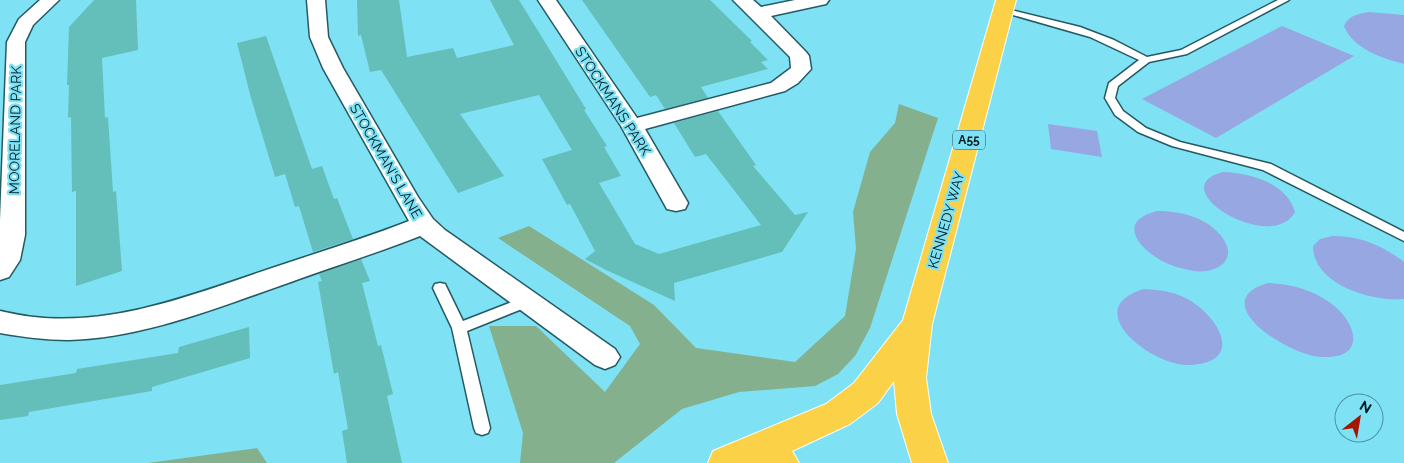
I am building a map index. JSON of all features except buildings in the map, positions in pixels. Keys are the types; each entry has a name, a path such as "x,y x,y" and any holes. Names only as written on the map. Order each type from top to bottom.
{"highway":[{"name":"KENNEDY WAY","path":"930,463 914,414 910,378 917,324 1004,6"},
{"name":"KENNEDY WAY","path":"726,463 838,414 866,393 917,324"},
{"path":"753,463 781,463"}],"street":[{"name":"MOORELAND PARK","path":"0,270 7,260 12,235 8,43 25,23 50,0"},
{"name":"STOCKMAN'S LANE","path":"316,0 319,37 333,68 408,201 424,225 436,236 605,357"},
{"name":"STOCKMANS PARK","path":"547,0 632,126 676,203"},
{"path":"632,126 778,87 791,79 801,69 799,56 758,13 742,0"},
{"path":"758,13 820,0"},
{"path":"0,322 22,328 53,330 133,320 190,305 424,225"}],"lane":[{"path":"1286,0 1184,52 1146,60 1112,85 1110,98 1119,113 1142,130 1176,144 1267,166 1404,237"},
{"path":"1004,6 1087,31 1123,47 1146,60"},
{"path":"440,288 459,328 482,428"},
{"path":"459,328 526,301"}],"green space":[{"path":"899,104 938,118 870,328 855,356 838,374 815,386 739,392 682,409 614,463 520,463 523,433 489,326 536,326 605,392 640,344 630,326 498,238 529,226 654,305 696,348 795,362 845,316 856,249 853,212 870,152 895,123"},
{"path":"257,448 267,463 148,463"}],"water":[{"path":"1369,12 1404,15 1404,64 1387,59 1361,47 1348,34 1344,26 1348,19 1358,14"},
{"path":"1282,26 1354,56 1216,138 1142,99"},
{"path":"1048,124 1097,131 1102,157 1051,149"},
{"path":"1223,172 1256,177 1276,187 1291,202 1295,212 1283,223 1265,226 1246,222 1227,214 1212,203 1204,191 1207,180"},
{"path":"1157,211 1175,212 1192,216 1209,224 1227,245 1227,259 1217,268 1194,271 1162,261 1153,255 1139,242 1134,228 1137,221 1145,215"},
{"path":"1332,236 1352,238 1379,246 1404,262 1404,299 1391,299 1362,294 1334,281 1323,271 1316,260 1313,246 1320,239"},
{"path":"1268,283 1292,286 1322,297 1329,302 1346,318 1351,328 1352,345 1347,352 1337,356 1322,357 1307,354 1290,348 1258,326 1248,314 1245,302 1251,291"},
{"path":"1144,289 1180,295 1202,309 1211,319 1222,340 1222,349 1216,357 1206,362 1189,365 1173,363 1141,346 1127,334 1119,322 1118,309 1125,298"}]}
